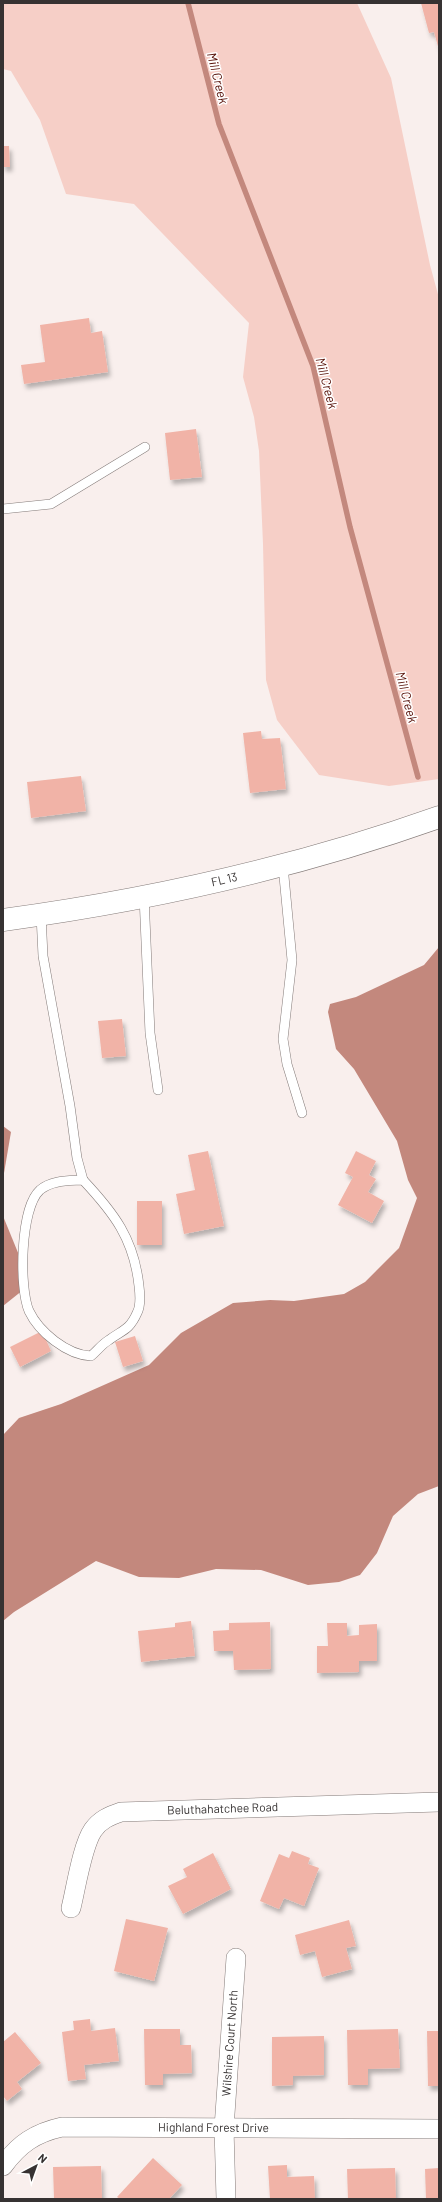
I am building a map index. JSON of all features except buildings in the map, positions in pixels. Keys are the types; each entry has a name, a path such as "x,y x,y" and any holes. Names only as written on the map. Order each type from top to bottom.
{"main road":[{"name":"FL 13","path":"3,920 40,915 144,896 283,866 388,834 439,816"}],"street":[{"name":"Beluthahatchee Road","path":"71,1908 87,1841 92,1831 105,1819 121,1812 439,1802"},
{"name":"Wilshire Court North","path":"226,2199 224,2128 236,1958"},
{"name":"Highland Forest Drive","path":"3,2166 13,2152 30,2138 45,2131 62,2127 439,2129"}],"lane":[{"path":"3,509 51,504 145,447"},
{"path":"283,866 292,960 283,1039 287,1064 302,1113"},
{"path":"144,896 150,1033 158,1090"},
{"path":"40,915 47,986 56,1022 77,1158 83,1180 102,1200 129,1241 137,1267 140,1295 138,1312 125,1332 109,1339 90,1356 79,1355 60,1344 39,1325 29,1311 24,1290 23,1249 28,1211 39,1191 54,1182 83,1180"}],"shaded area":[{"path":"3,3 357,3 391,78 430,265 439,298 439,779 389,786 319,775 277,720 266,680 259,451 254,417 243,377 249,323 134,204 66,194 40,120 11,71 3,69"},
{"path":"439,947 439,1486 418,1494 393,1516 377,1553 360,1575 339,1582 308,1585 261,1570 216,1569 179,1578 139,1577 96,1561 14,1612 3,1621 3,1435 19,1418 61,1404 149,1365 181,1333 233,1303 270,1300 294,1301 344,1294 365,1282 399,1248 417,1198 408,1180 397,1141 354,1069 336,1049 328,1012 330,1004 356,997 424,965"},
{"path":"3,1126 11,1132 3,1179"},
{"path":"3,1216 21,1260 28,1286 3,1306"}],"waterway":[{"name":"Mill Creek","path":"188,3 219,124 313,366 350,527 418,777"}]}
